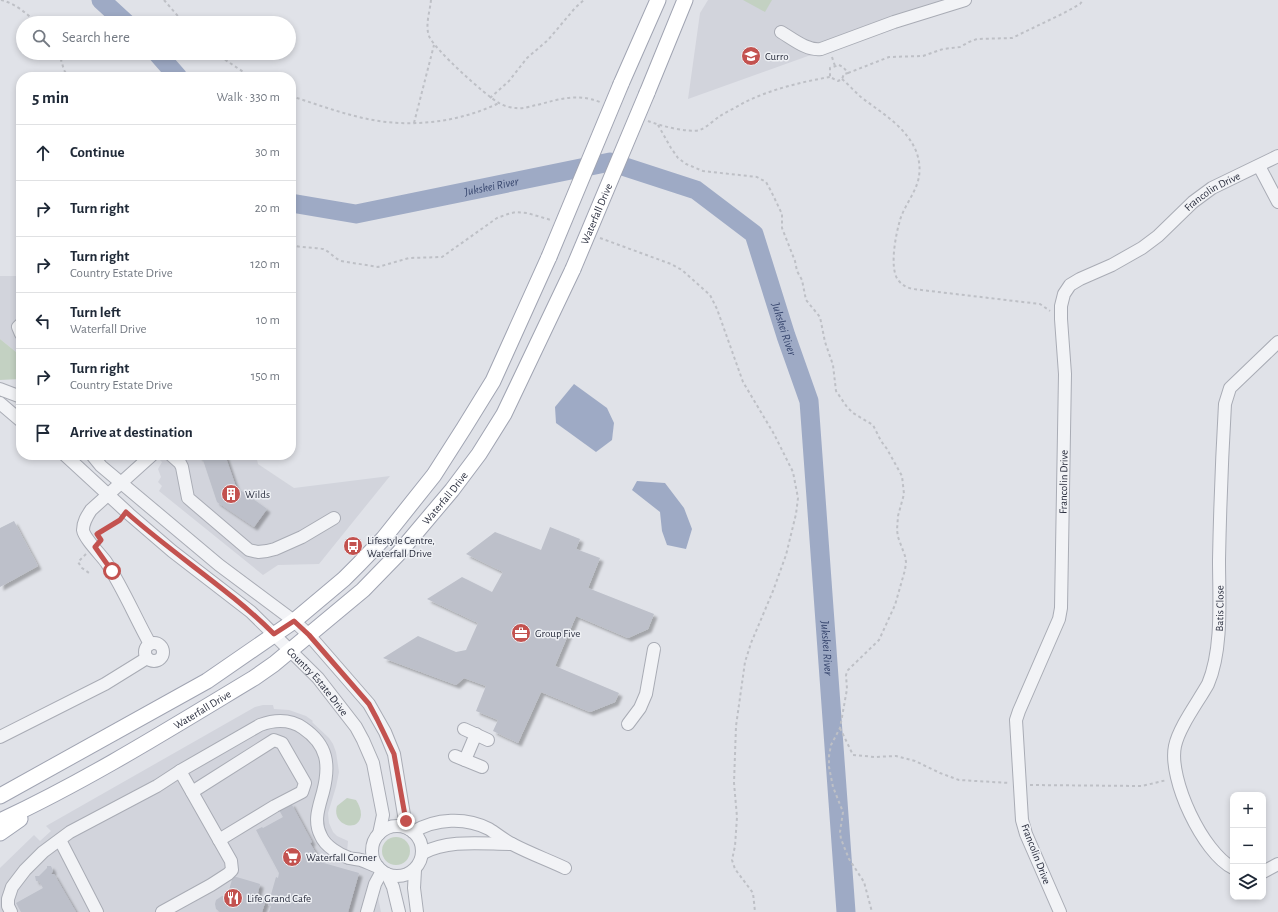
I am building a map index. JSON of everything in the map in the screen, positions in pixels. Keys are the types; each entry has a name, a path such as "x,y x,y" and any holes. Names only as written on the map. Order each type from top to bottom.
{"main road":[{"name":"Waterfall Drive","path":"1,796 207,681 294,621 344,579 383,539 434,475 493,380 549,257 621,84 658,0"},
{"name":"Waterfall Drive","path":"0,821 40,802 254,678 363,590 398,554 452,490 474,460 504,414 573,269 685,0"},
{"path":"0,833 15,824 40,802"}],"street":[{"path":"781,32 807,47 816,50 894,22 965,0"},
{"name":"Francolin Drive","path":"1060,912 1026,834 1022,820 1016,728 1019,711 1059,619 1061,608 1065,374 1061,306 1064,294 1070,285 1080,279 1134,254 1158,236 1193,202 1212,188 1278,156"},
{"path":"1258,166 1278,202"},
{"name":"Batis Close","path":"1230,867 1226,865 1211,848 1196,827 1179,787 1174,754 1178,736 1211,677 1217,645 1222,442 1225,404 1230,388 1278,342"},
{"path":"0,389 16,395"},
{"path":"0,403 16,417"},
{"name":"Country Estate Drive","path":"70,460 126,512 172,552 251,612 318,678 356,727 373,763 383,815 377,838"},
{"path":"11,912 8,906 8,899 12,887 25,870 43,852 70,832 83,827 109,811 157,786 263,723 278,721 289,722 301,726 311,733 323,750 327,763 323,792 318,807 318,826 321,837 327,844 342,855 360,860 394,876 409,874 415,870 419,864 422,851 415,829 404,815 394,754 385,732 369,704 309,635 294,621 219,565 121,484 96,460"},
{"path":"0,737 99,688 147,658 151,661 157,661 162,656 163,650 159,645 154,643 150,644 112,571 85,534 84,530 84,521 91,510 147,460"},
{"path":"177,460 182,467 188,498 249,550 267,552 275,549 302,537 334,518"},
{"path":"628,724 640,708 646,694 654,649"},
{"path":"464,729 488,740"},
{"path":"476,734 460,758 482,767"},
{"path":"192,792 274,740 282,743 305,783 302,792 275,806 219,840"},
{"path":"162,912 211,885 232,870 231,861 180,771"},
{"path":"342,855 362,852 370,847 386,829 394,826 415,829 444,821 465,821 477,824 500,840"},
{"path":"422,851 436,840 445,837 500,840 565,868"},
{"path":"377,838 372,855 393,887 399,912"},
{"path":"60,840 97,912"},
{"path":"1266,870 1278,864"},
{"path":"415,870 414,888 417,912"},
{"path":"367,912 375,884 382,871"}],"path":[{"path":"1,0 6,1 30,16"},
{"path":"164,0 178,16"},
{"path":"490,98 509,82 527,58 548,40 575,8 584,0"},
{"path":"848,73 839,65 830,68 830,77 838,81 842,79 844,74 848,73 889,57 923,56 943,49 960,47 977,39 1012,38 1064,13 1080,4 1083,0"},
{"path":"414,123 434,45"},
{"path":"61,60 65,72"},
{"path":"225,60 243,72"},
{"path":"842,79 861,96 892,119 908,137 916,151 920,167 917,183 900,219 894,243 894,267 897,279 906,287 913,289 1040,304 1061,319"},
{"path":"296,98 366,118 386,122 414,123 465,117 484,111 499,103"},
{"path":"658,125 678,158 686,164 703,171 757,177 766,182 782,214 782,228 795,261 797,271 802,280 806,300 820,317 825,342 833,365 836,391 853,413 873,425 902,476 904,494 898,516 897,530 905,556 905,570 895,605 879,640 848,670 846,675 847,689 840,728 831,745 829,756 832,783 842,812 840,832 841,839 849,859 864,882 872,912"},
{"path":"296,246 322,249 341,261 378,267 409,258 442,257 497,218 508,214 516,212 527,213 552,221"},
{"path":"600,238 671,264 682,270 710,295 717,309 743,382 793,472 798,498 793,529 776,584 751,643 746,662 736,726 734,783 737,817 735,846 732,860 735,869 753,894 755,912"},
{"path":"89,573 82,568 78,562 101,540 97,534 120,520 126,512"},
{"path":"840,728 853,755 875,757 896,756 915,760 940,773 959,780 1005,782 1041,786 1142,786 1178,778"}],"shaded area":[{"name":"Curro","path":"708,0 964,0 688,99 700,13"},
{"path":"0,276 16,276 16,352 0,339"},
{"name":"Wilds","path":"160,460 257,460 258,464 294,488 390,476 319,564 278,565 263,575 159,491 162,486 158,482 161,477 158,469 162,462"},
{"name":"Waterfall Corner","path":"273,705 274,709 289,710 306,716 313,721 312,722 329,738 333,744 336,752 339,772 328,813 329,823 333,832 337,836 348,841 346,863 366,867 373,873 381,912 0,912 0,868 34,835 40,841 51,831 46,826 255,707"}],"green space":[{"path":"743,0 772,0 765,12"},
{"path":"0,339 16,352 16,379 0,380"},
{"path":"347,798 356,800 361,811 359,821 351,826 341,822 336,813 337,806"},
{"path":"396,837 406,841 410,851 406,861 396,865 386,861 382,851 386,841"}],"water":[{"path":"574,384 607,408 614,423 612,440 596,452 556,423 555,407"},
{"path":"637,481 665,483 684,508 692,529 686,549 667,545 662,531 660,512 632,490"}],"building":[{"name":"Wilds","path":"203,460 227,460 236,487 267,509 254,527 217,502"},
{"path":"14,521 38,566 0,587 0,528"},
{"name":"Group Five","path":"550,527 580,539 576,549 600,558 588,588 654,614 648,629 628,638 576,616 555,666 619,693 615,702 590,712 541,692 518,743 493,731 498,720 476,711 486,686 464,678 456,685 383,658 418,636 456,652 466,650 478,623 427,599 462,577 492,592 503,572 466,554 495,532 541,550"},
{"name":"Waterfall Corner","path":"291,803 312,842 310,843 317,855 312,858 313,860 359,873 348,912 269,912 271,906 268,905 276,877 278,878 279,873 256,830 262,827 263,828 283,817 279,810"},
{"path":"47,866 51,866 53,871 51,874 54,874 76,912 21,912 16,903 43,888 39,881 36,881 35,876 39,876 47,868"},
{"path":"233,876 260,884 257,897 266,900 262,912 220,912 216,909 216,900 222,896 227,897"}],"waterway":[{"name":"Jukskei River","path":"101,0 118,16"},
{"name":"Jukskei River","path":"163,60 174,72"},
{"name":"Jukskei River","path":"296,204 356,214 610,162 696,190 754,234 786,336 809,401 846,912"}],"place":[{"name":"Curro","path":"751,56"},
{"name":"Wilds","path":"231,494"},
{"name":"Lifestyle Centre, Waterfall Drive","path":"353,546"},
{"name":"Group Five","path":"521,633"},
{"name":"Waterfall Corner","path":"292,857"},
{"name":"Life Grand Cafe","path":"233,898"}],"route":[{"path":"112,571 95,547 101,540 97,534 120,520 126,512 172,552 251,612 274,634 294,621 309,635 369,704 385,732 394,754 406,821"}]}
